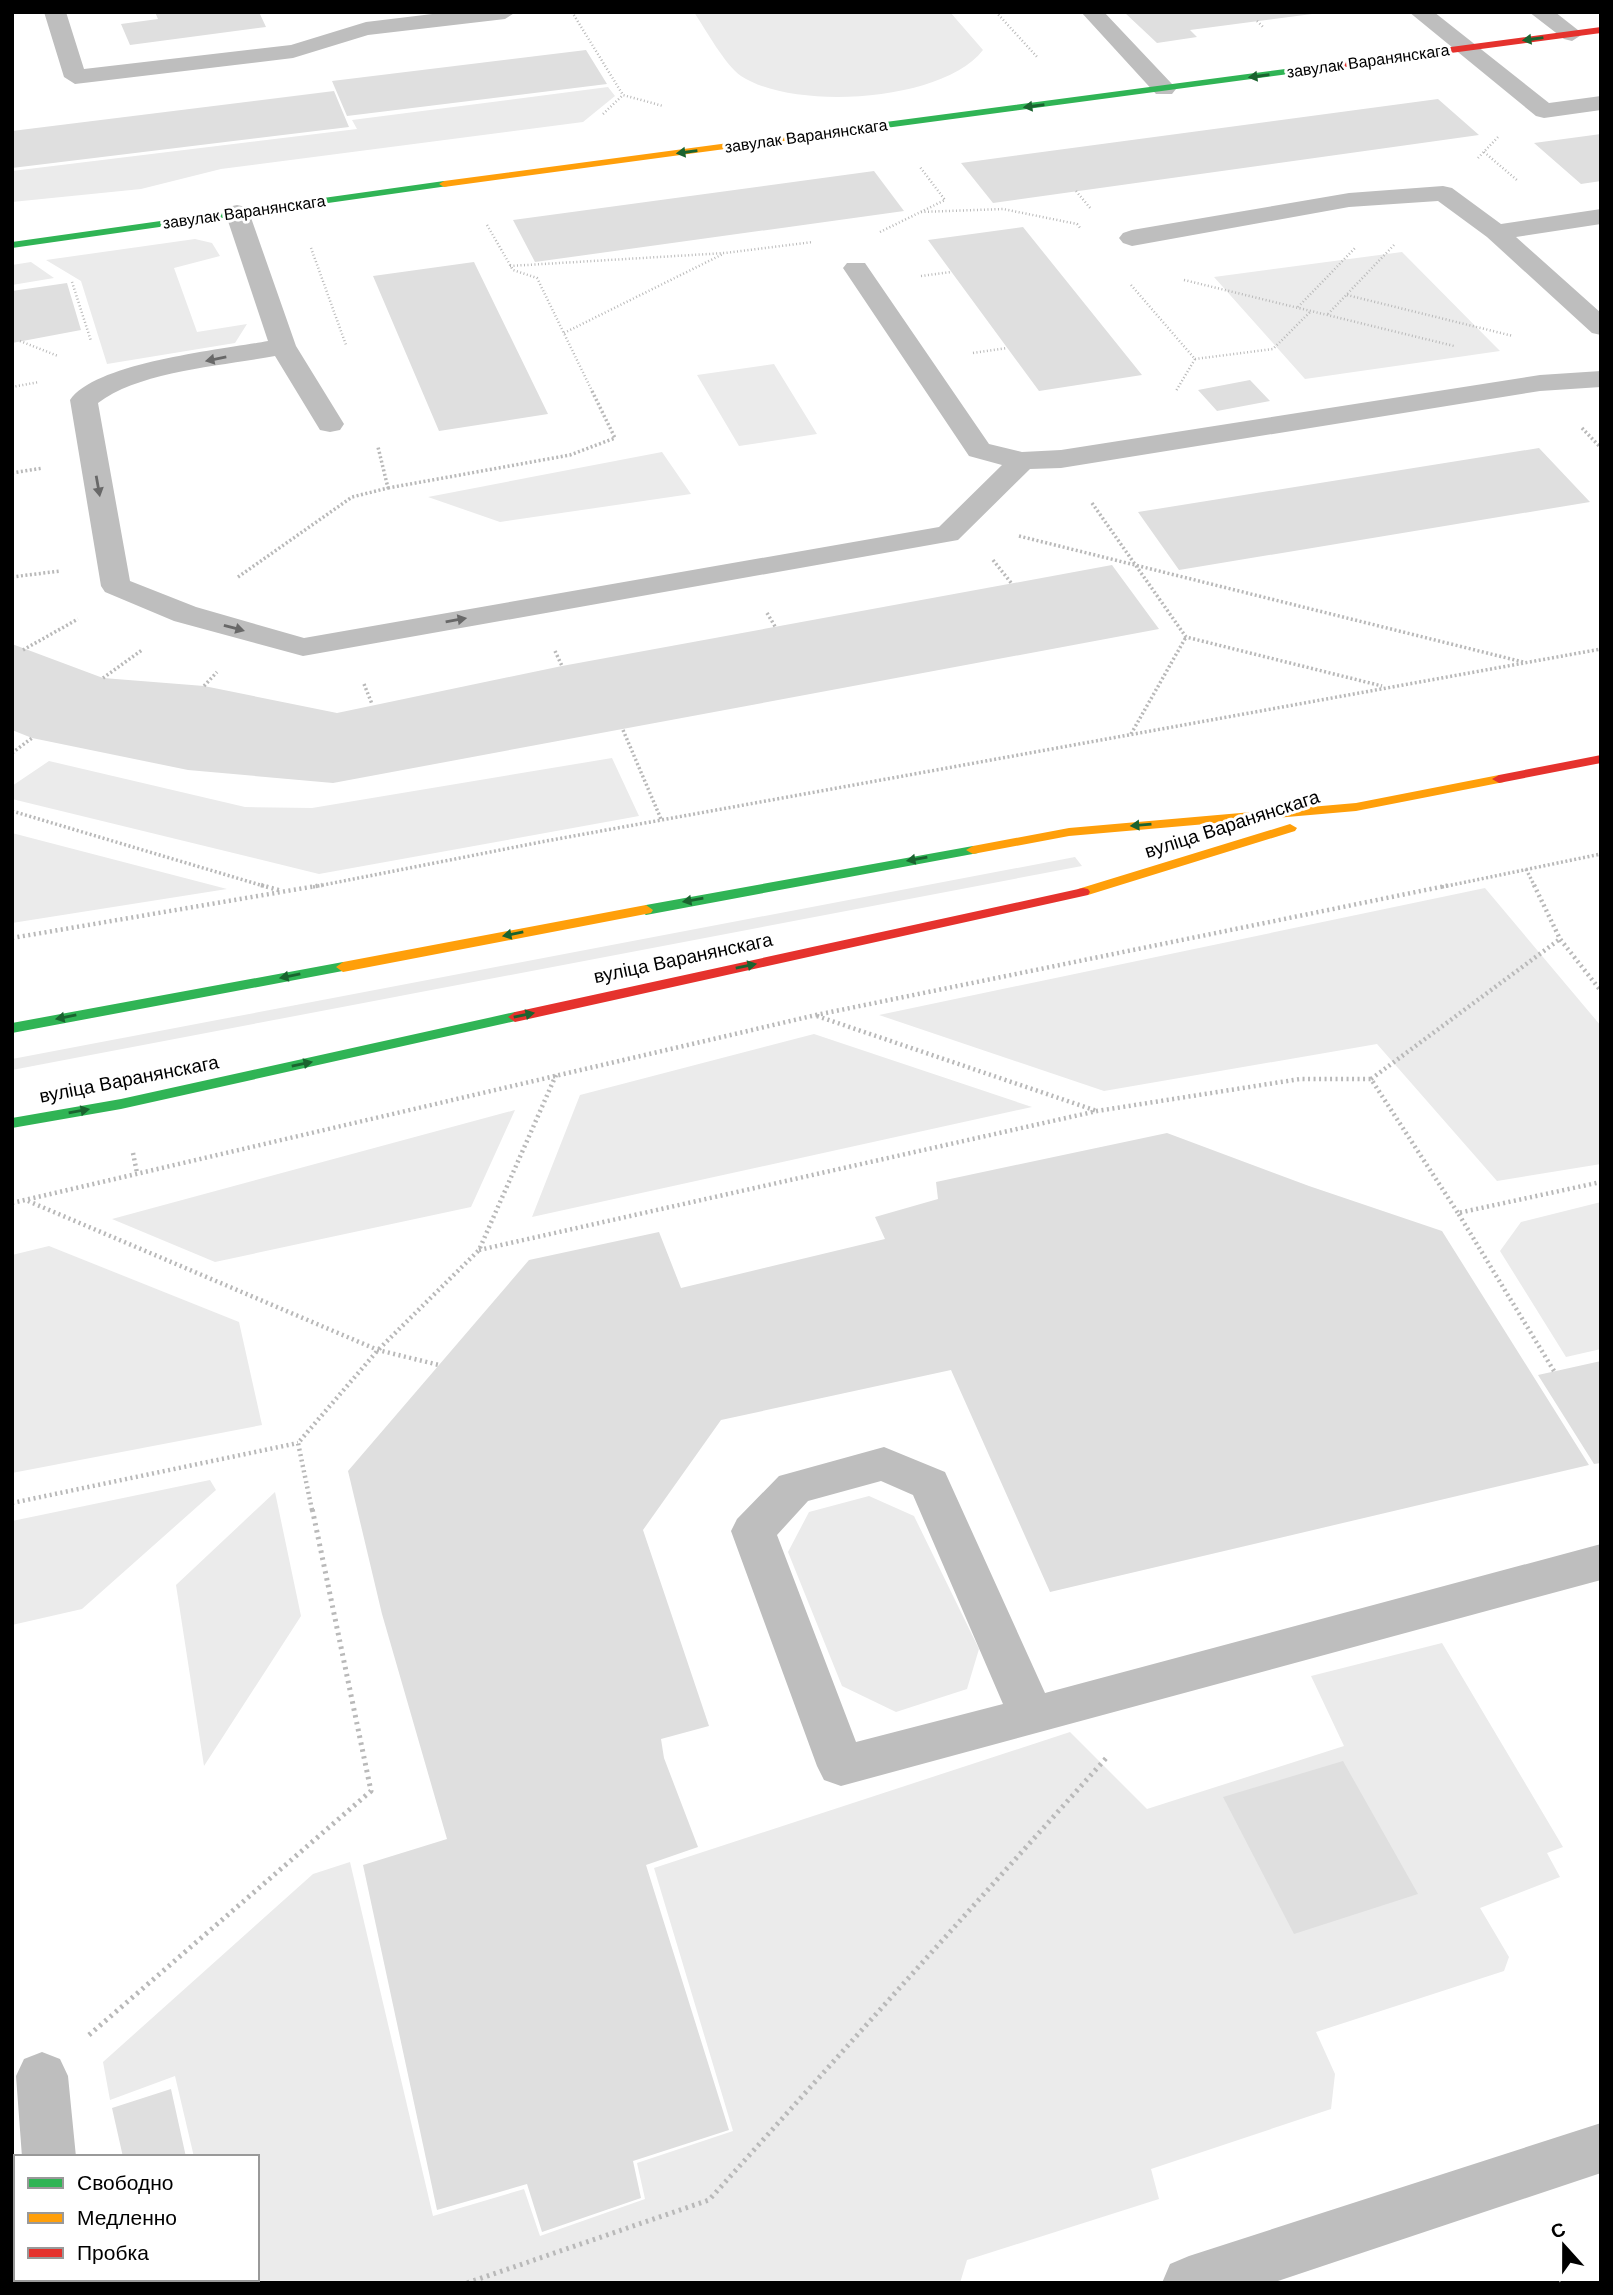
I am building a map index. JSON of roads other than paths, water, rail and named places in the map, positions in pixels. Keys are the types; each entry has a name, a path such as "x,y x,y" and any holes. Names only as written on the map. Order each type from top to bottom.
{"main road":[{"name":"завулак Варанянскага","path":"12,245 237,212 1601,30"},
{"name":"вуліца Варанянскага","path":"12,1028 1069,832 1356,807 1601,759"},
{"name":"вуліца Варанянскага","path":"12,1123 121,1104 1102,888 1356,807"}],"lane":[{"path":"55,12 75,77 293,51 366,29 505,12"},
{"path":"1092,12 1164,89"},
{"path":"1420,12 1544,111 1601,103"},
{"path":"1540,12 1572,34"},
{"path":"1132,238 1349,200 1443,193 1496,232 1601,327"},
{"path":"237,212 283,346 330,424"},
{"path":"1496,232 1601,216"},
{"path":"856,268 979,450 1022,461 1061,459 1540,383 1601,379"},
{"path":"283,346 136,374 107,383 84,401 116,586 186,614 303,647 948,534 1022,461"},
{"path":"1032,1716 930,1484 884,1464 794,1488 753,1531 841,1766 1032,1716 1179,1677 1601,1562"},
{"path":"42,2076 49,2155"},
{"path":"1189,2283 1601,2148"}]}
